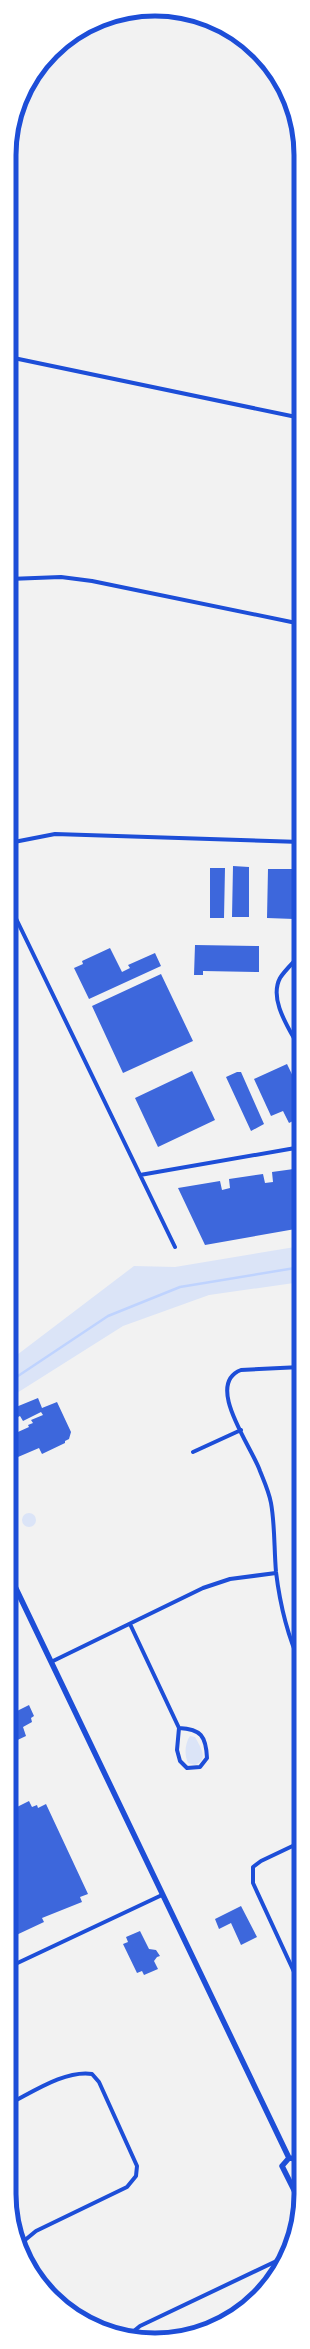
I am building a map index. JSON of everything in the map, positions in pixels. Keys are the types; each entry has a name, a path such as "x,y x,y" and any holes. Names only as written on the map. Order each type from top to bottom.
{"main road":[{"path":"16,1589 289,2158"},
{"path":"289,2158 294,2159"},
{"path":"289,2158 282,2166 294,2191"}],"street":[{"path":"16,358 294,417"},
{"path":"16,579 61,577 92,581 294,623"},
{"path":"16,842 55,834 294,842"},
{"path":"16,918 175,1247"},
{"path":"294,962 280,978 276,992 279,1007 294,1037"},
{"path":"140,1175 294,1148"},
{"path":"294,1367 245,1369 233,1374 228,1380 226,1393 241,1430 256,1458 271,1501 276,1573 282,1614 290,1643 294,1651"},
{"path":"193,1452 241,1430"},
{"path":"51,1662 203,1588 230,1579 276,1573"},
{"path":"130,1624 179,1728 177,1750 180,1761 187,1768 200,1767 207,1758 207,1746 202,1735 195,1729 179,1728"},
{"path":"294,1845 261,1861 252,1868 253,1883 294,1972"},
{"path":"16,1964 162,1895"},
{"path":"16,2101 63,2078 82,2072 92,2074 99,2082 137,2166 136,2176 127,2187 36,2232 25,2241"},
{"path":"134,2331 140,2326 277,2261"}],"shaded area":[{"path":"294,1247 294,1283 209,1295 123,1326 16,1394 16,1356 134,1266 175,1267"},
{"path":"26,1513 32,1513 36,1517 36,1523 32,1527 26,1527 22,1523 22,1517"},
{"path":"190,1736 195,1737 200,1745 203,1756 202,1760 195,1765 188,1763 186,1756 186,1746"}],"building":[{"path":"233,866 249,867 249,917 232,917"},
{"path":"210,868 225,868 224,918 210,918"},
{"path":"268,869 294,869 294,919 267,918"},
{"path":"195,945 259,946 259,972 203,971 203,975 194,975"},
{"path":"110,948 122,972 130,968 128,965 155,953 161,966 89,999 74,968 83,964 82,961"},
{"path":"161,974 193,1041 123,1073 92,1006"},
{"path":"287,1064 294,1078 294,1120 289,1123 283,1111 271,1116 254,1079"},
{"path":"192,1071 215,1120 158,1147 135,1098"},
{"path":"237,1072 241,1072 264,1124 251,1131 226,1077"},
{"path":"294,1169 294,1229 205,1245 178,1188 220,1181 222,1190 230,1188 229,1179 263,1174 265,1183 273,1182 272,1172"},
{"path":"38,1398 42,1408 57,1402 71,1432 69,1439 65,1441 65,1443 42,1454 39,1448 16,1458 16,1433 29,1427 28,1425 33,1423 31,1420 43,1415 41,1412 23,1421 20,1416 18,1417 16,1407"},
{"path":"29,1705 34,1716 31,1718 32,1722 23,1727 26,1736 16,1741 16,1712"},
{"path":"29,1801 32,1807 37,1805 38,1808 46,1804 88,1894 80,1897 82,1902 42,1918 44,1922 16,1935 16,1808"},
{"path":"241,1906 257,1937 241,1945 231,1923 219,1929 215,1919"},
{"path":"140,1931 149,1949 156,1950 160,1956 154,1961 158,1969 144,1975 142,1971 137,1973 123,1944 128,1942 126,1937"}],"waterway":[{"path":"16,1377 108,1316 180,1287 294,1268"}]}
